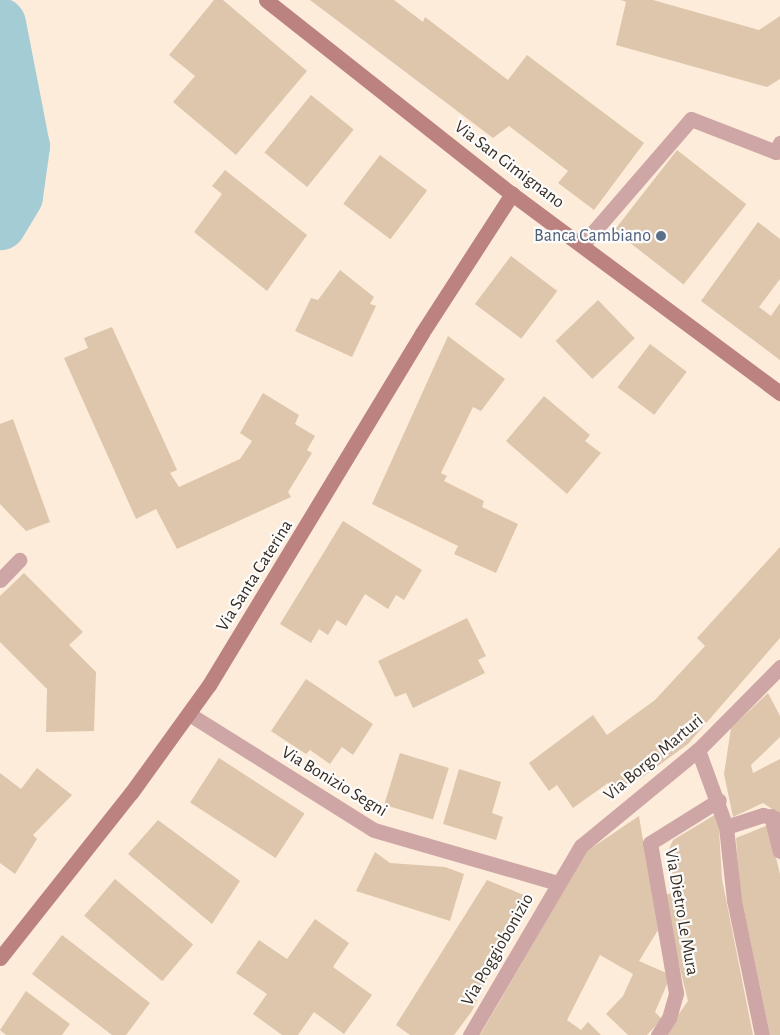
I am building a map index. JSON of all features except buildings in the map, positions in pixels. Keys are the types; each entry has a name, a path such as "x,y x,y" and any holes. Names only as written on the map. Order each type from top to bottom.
{"main road":[{"name":"Via San Gimignano","path":"266,0 512,194 583,244 780,393"},
{"name":"Via Santa Caterina","path":"0,958 189,714 512,194"}],"street":[{"path":"583,244 691,119 776,152 780,143"},
{"path":"0,580 19,560"},
{"name":"Via Borgo Marturi","path":"558,883 586,840 698,750 780,667"},
{"name":"Via Bonizio Segni","path":"189,714 374,830 558,883"},
{"path":"698,750 719,800 726,827 737,918 762,1035"},
{"name":"Via Dietro Le Mura","path":"658,1035 670,1018 676,993 650,843 719,800"},
{"path":"726,827 775,818 780,852"},
{"name":"Via Poggiobonizio","path":"470,1035 558,883"}],"waterway":[{"path":"0,23 24,146 17,196 0,224"}],"place":[{"name":"Banca Cambiano","path":"661,236"}]}
